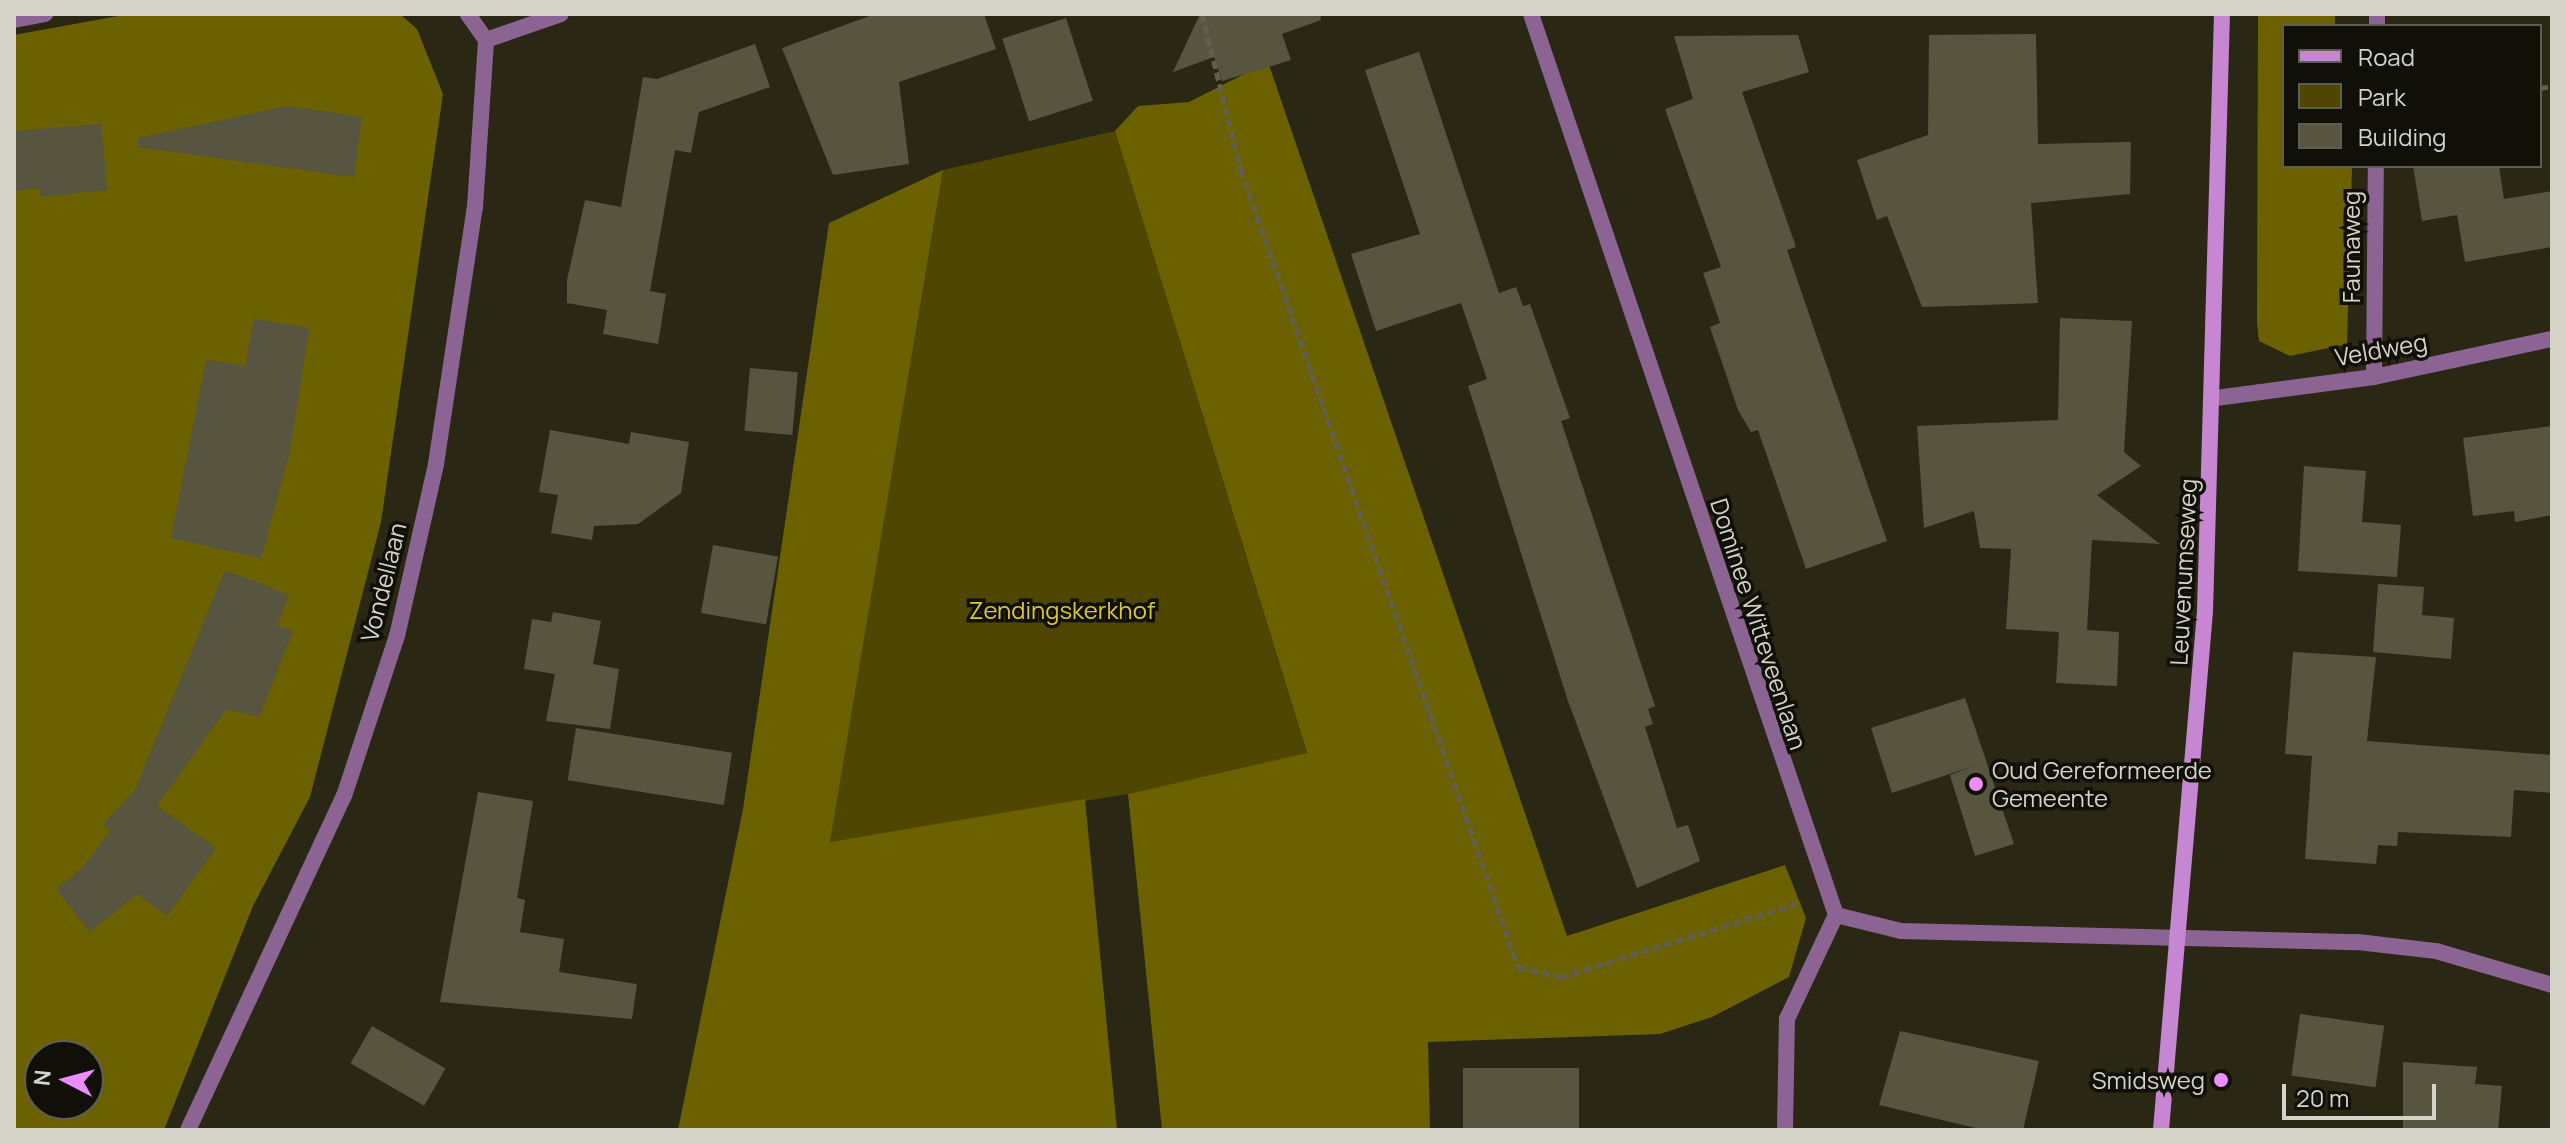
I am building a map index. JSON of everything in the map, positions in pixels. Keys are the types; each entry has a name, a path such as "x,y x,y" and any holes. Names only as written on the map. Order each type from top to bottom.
{"main road":[{"name":"Leuvenumseweg","path":"2161,1130 2183,933 2216,398 2222,14"}],"street":[{"path":"14,20 45,14"},
{"path":"468,14 486,40 561,14"},
{"name":"Dominee Witteveenlaan","path":"1531,14 1824,896 1836,915"},
{"name":"Vondellaan","path":"188,1130 344,796 397,636 457,347 486,40"},
{"name":"Faunaweg","path":"2374,377 2376,168"},
{"name":"Veldweg","path":"2216,398 2374,377 2552,339"},
{"path":"1785,1130 1787,1019 1836,915 1901,931 2183,933 2436,951 2552,985"}],"path":[{"path":"1202,14 1241,170 1518,967 1561,977 1824,896"}],"green space":[{"name":"Zendingskerkhof","path":"1115,131 1307,754 1128,794 830,842 943,170"}],"shaded area":[{"path":"129,14 400,14 417,29 443,94 381,522 310,797 253,906 164,1130 14,1130 14,35"},
{"path":"2258,14 2335,14 2335,24 2282,24 2282,168 2352,168 2347,344 2290,356 2259,341"},
{"path":"1268,62 1567,936 1785,865 1806,918 1789,977 1712,1017 1660,1034 1428,1042 1430,1130 1162,1130 1128,794 1307,753 1115,131 1138,106 1189,102"},
{"path":"943,170 830,842 1085,799 1117,1130 678,1130 743,809 829,223"}],"building":[{"path":"875,14 984,14 996,49 899,82 909,164 833,175 782,48"},
{"path":"1200,14 1320,14 1321,20 1282,34 1291,60 1222,81 1214,57 1173,72"},
{"path":"1066,18 1093,101 1029,121 1002,39"},
{"path":"2036,34 2038,144 2131,142 2130,194 2031,203 2038,303 1922,307 1887,216 1877,220 1857,160 1928,135 1929,35"},
{"path":"1798,35 1809,72 1742,92 1796,247 1787,250 1887,541 1806,569 1758,430 1751,432 1738,410 1710,327 1720,323 1703,273 1721,267 1665,109 1693,99 1674,36"},
{"path":"755,44 770,87 699,112 691,153 675,150 650,291 666,294 658,344 603,334 607,310 567,303 567,280 585,200 621,207 643,77 657,79"},
{"path":"1419,52 1499,293 1516,287 1523,306 1530,304 1570,418 1561,421 1655,706 1648,709 1653,724 1645,727 1677,828 1688,825 1700,861 1637,888 1568,701 1468,386 1487,379 1461,303 1376,331 1351,254 1420,234 1365,70"},
{"path":"287,106 362,117 354,177 138,147 138,138"},
{"path":"101,124 107,190 40,197 39,188 14,191 14,131"},
{"path":"2413,168 2499,168 2504,199 2552,191 2552,247 2465,262 2457,215 2422,221"},
{"path":"2060,318 2132,321 2124,452 2141,466 2097,495 2160,544 2092,540 2087,630 2119,632 2117,686 2056,683 2059,632 2006,629 2011,549 1980,548 1974,511 1924,528 1917,426 2058,420"},
{"path":"254,319 309,328 290,451 261,558 171,538 206,360 245,366"},
{"path":"750,368 798,372 792,435 745,431"},
{"path":"2552,426 2552,515 2515,522 2514,511 2473,516 2463,438"},
{"path":"550,430 629,444 631,432 689,442 681,493 638,524 594,526 592,540 551,533 558,495 539,492"},
{"path":"2304,466 2366,471 2362,522 2401,525 2397,577 2298,571"},
{"path":"713,545 778,556 766,624 701,613"},
{"path":"225,570 289,595 277,625 293,631 259,717 226,709 157,806 216,848 167,916 137,894 90,932 56,889 83,867 111,830 103,825 135,790"},
{"path":"2378,584 2424,587 2422,615 2454,618 2451,659 2373,652"},
{"path":"553,612 601,621 593,664 619,669 610,729 546,721 555,674 524,669 532,619 551,622"},
{"path":"2293,652 2376,657 2367,741 2552,755 2552,793 2514,790 2511,837 2398,832 2397,846 2378,845 2376,864 2305,859 2312,756 2285,754"},
{"name":"Oud Gereformeerde Gemeente","path":"1965,698 2014,844 1975,856 1950,775 1977,765 1892,793 1871,728"},
{"path":"576,728 732,753 724,805 568,780"},
{"path":"478,792 533,801 517,898 525,900 520,932 564,939 559,972 637,984 632,1019 440,1002"},
{"path":"2300,1014 2384,1026 2376,1087 2291,1075"},
{"path":"372,1026 446,1068 424,1106 350,1063"},
{"path":"1900,1031 2039,1061 2023,1130 1984,1130 1879,1105"},
{"path":"2403,1062 2477,1067 2475,1084 2502,1086 2498,1130 2403,1130"},
{"path":"1463,1068 1579,1068 1579,1130 1463,1130"}],"place":[{"name":"Oud Gereformeerde Gemeente","path":"1976,784"},
{"name":"Smidsweg","path":"2221,1080"}]}
